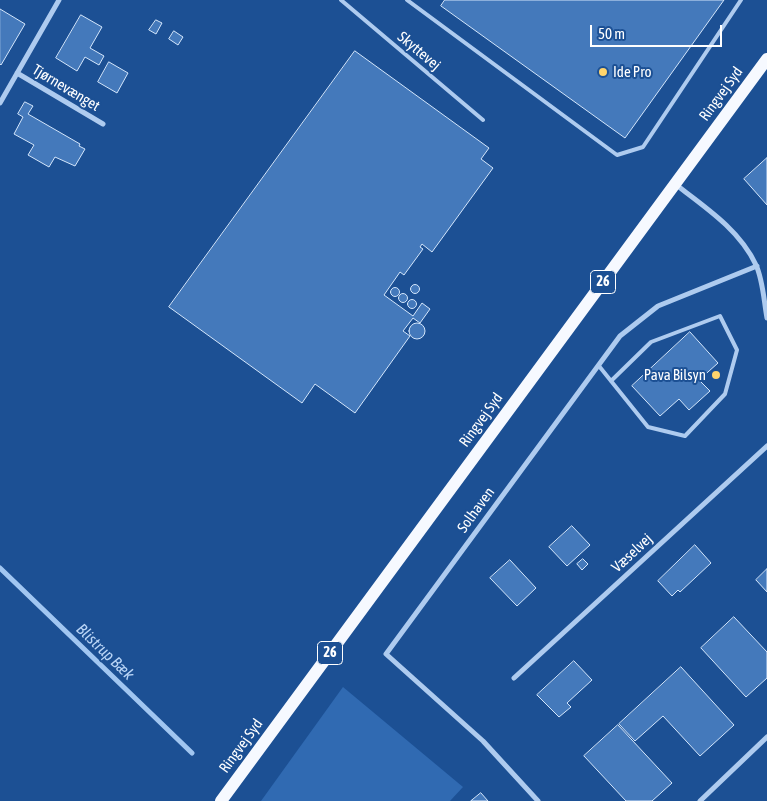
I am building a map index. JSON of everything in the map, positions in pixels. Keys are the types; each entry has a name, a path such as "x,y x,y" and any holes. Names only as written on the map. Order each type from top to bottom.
{"main road":[{"name":"Ringvej Syd","path":"221,801 767,59"}],"street":[{"name":"Tjørnevænget","path":"0,103 59,0"},
{"name":"Tjørnevænget","path":"17,73 103,124"},
{"path":"675,184 724,222 742,244 757,266 767,318"},
{"name":"Solhaven","path":"538,801 483,741 386,654 620,336 658,306 757,266"},
{"name":"Væselvej","path":"514,678 767,446"},
{"path":"700,801 767,737"}],"lane":[{"name":"Skyttevej","path":"341,0 483,120"},
{"path":"407,0 617,155 643,147 741,0"},
{"path":"599,366 611,382 648,427 685,436 725,394 737,350 720,316 651,342 611,382"}],"shaded area":[{"path":"343,687 463,787 450,801 261,801"}],"building":[{"name":"Ide Pro","path":"445,0 724,0 625,138 441,6"},
{"path":"0,9 25,24 1,65 0,64"},
{"path":"81,15 102,27 90,48 104,56 99,65 85,57 77,71 56,58"},
{"path":"156,20 162,23 156,34 149,30"},
{"path":"174,31 183,37 178,45 169,39"},
{"path":"355,51 489,148 481,159 493,168 432,252 422,244 420,247 423,249 404,275 400,272 384,295 413,316 422,303 430,309 420,323 413,318 403,331 410,336 355,413 315,384 302,403 169,307"},
{"path":"109,62 128,73 117,93 98,82"},
{"path":"25,102 33,106 28,114 80,144 79,146 85,149 75,166 55,157 49,167 28,155 34,145 14,134 23,117 18,114"},
{"path":"767,158 767,205 744,179"},
{"path":"415,284 420,289 415,294 410,289"},
{"path":"395,287 400,292 395,297 390,292"},
{"path":"403,293 408,298 403,303 398,298"},
{"path":"412,299 417,304 412,309 407,304"},
{"path":"417,323 425,331 417,339 409,331"},
{"path":"690,332 718,363 699,380 710,391 689,410 679,399 660,416 632,386"},
{"path":"572,526 590,545 567,566 549,547"},
{"path":"695,545 711,563 680,592 678,590 672,596 658,581"},
{"path":"583,559 588,564 582,570 577,564"},
{"path":"510,560 536,588 517,606 490,578"},
{"path":"767,569 767,592 756,580"},
{"path":"734,617 767,652 767,678 746,697 701,648"},
{"path":"574,661 592,680 567,703 571,707 559,717 537,695"},
{"path":"681,667 734,725 700,756 663,716 635,741 619,724"},
{"path":"618,725 672,783 652,801 626,801 584,756"},
{"path":"481,793 488,801 471,801"}],"waterway":[{"name":"Blistrup Bæk","path":"0,568 192,753"}],"place":[{"name":"Ide Pro","path":"603,72"},
{"name":"Pava Bilsyn","path":"716,375"}]}
